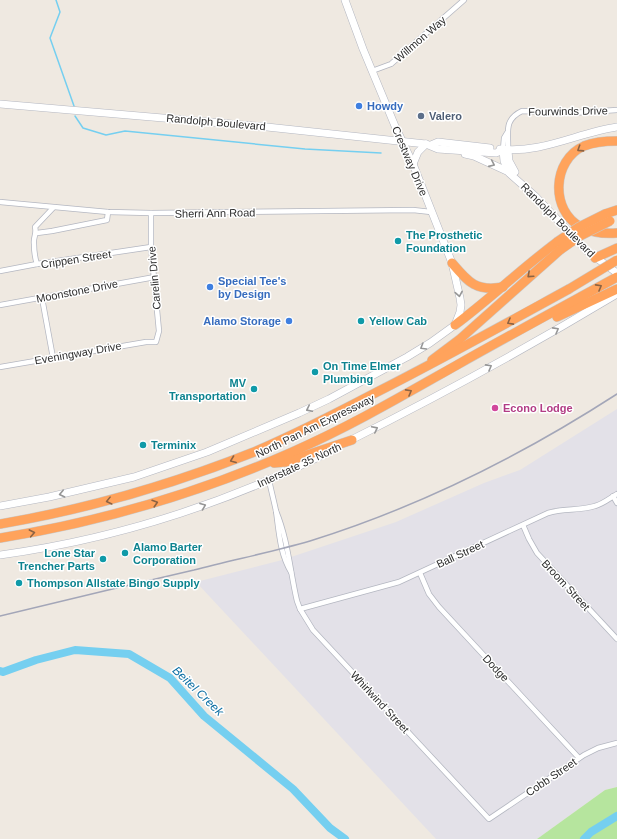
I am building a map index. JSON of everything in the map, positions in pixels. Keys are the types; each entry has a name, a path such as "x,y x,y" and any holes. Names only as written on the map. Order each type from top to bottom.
{"highway":[{"path":"617,141 594,143 582,147 571,156 563,167 559,180 560,197 564,209 576,224 589,231 598,233 617,233"},
{"path":"455,325 503,287 540,254 580,236 611,218 617,210"},
{"path":"420,370 477,323 558,246"},
{"path":"595,258 617,249"},
{"path":"582,300 616,269 614,256 617,249"},
{"path":"452,264 473,285 487,289 503,287"},
{"name":"North Pan Am Expressway","path":"0,524 45,516 114,500 254,452 307,428 420,370 569,289 616,269"},
{"path":"582,300 617,289"},
{"name":"North Pan Am Expressway","path":"0,538 63,527 133,509 179,496 263,464 312,443 363,417 458,364 582,300"},
{"path":"263,464 286,462 336,444 352,440"}],"main road":[{"name":"Crestway Drive","path":"345,0 372,71 413,164 452,264 461,305 455,325"},
{"name":"Randolph Boulevard","path":"0,104 268,127 429,145 438,149 496,153 507,148"},
{"path":"509,172 504,161 507,148 520,149 541,147 600,130 617,127"},
{"name":"Randolph Boulevard","path":"429,145 438,142 507,148"},
{"path":"413,164 418,152 429,145"},
{"name":"Randolph Boulevard","path":"507,148 509,161 519,180"},
{"name":"Randolph Boulevard","path":"446,149 474,156 509,172 519,180 595,258 616,269"},
{"name":"Interstate 35 North","path":"0,555 62,544 153,522 195,509 269,480 394,419 576,319 617,294"},
{"name":"Interstate 35 North","path":"576,319 617,299"},
{"path":"0,506 49,497 134,477 207,452 329,399 403,359 430,343 455,325"}],"street":[{"name":"Willmon Way","path":"372,71 391,64 464,0"},
{"name":"Fourwinds Drive","path":"507,148 504,138 508,135 509,123 512,118 522,111 572,113 617,110"},
{"path":"508,135 512,145 520,149"},
{"name":"Sherri Ann Road","path":"0,202 53,208 151,213 413,210 431,212"},
{"path":"37,264 34,246 36,232 35,227 53,208"},
{"path":"36,232 52,231 107,220 108,212"},
{"name":"Carelin Drive","path":"151,213 151,247 159,331 156,342"},
{"name":"Crippen Street","path":"0,271 151,247"},
{"name":"Moonstone Drive","path":"0,305 155,277"},
{"path":"42,298 52,358"},
{"name":"Eveningway Drive","path":"0,367 146,342 156,342"},
{"name":"Whirlwind Street","path":"269,480 276,511 283,529 300,609 313,630 489,819"},
{"path":"615,495 617,503"},
{"name":"Ball Street","path":"300,609 398,582 548,513 595,506 615,495"},
{"name":"Broom Street","path":"523,525 537,553 617,640"},
{"name":"Dodge","path":"420,573 429,594 439,607 579,758"},
{"name":"Cobb Street","path":"489,819 579,758 598,748 617,743"}],"shaded area":[{"path":"617,409 617,787 605,790 537,839 436,839 196,582 282,560 396,522 484,483 520,470"}],"green space":[{"path":"617,787 617,839 537,839 605,790"}],"waterway":[{"path":"56,0 60,12 50,38 74,106"},
{"path":"75,116 83,128 106,135 125,131 305,149 381,153"},
{"name":"Beitel Creek","path":"0,671 3,672 36,660 75,650 129,654 170,678 204,716 293,789 330,828 345,839"},
{"name":"Beitel Creek","path":"584,839 591,832 617,816"}],"railway":[{"path":"0,616 281,549 351,527 430,496 468,478 544,438 617,394"}],"place":[{"name":"Howdy","path":"359,106"},
{"name":"Valero","path":"421,116"},
{"name":"The Prosthetic Foundation","path":"398,241"},
{"name":"Special Tee's by Design","path":"210,287"},
{"name":"Alamo Storage","path":"289,321"},
{"name":"Yellow Cab","path":"361,321"},
{"name":"On Time Elmer Plumbing","path":"315,372"},
{"name":"MV Transportation","path":"254,389"},
{"name":"Econo Lodge","path":"495,408"},
{"name":"Terminix","path":"143,445"},
{"name":"Alamo Barter Corporation","path":"125,553"},
{"name":"Lone Star Trencher Parts","path":"103,559"},
{"name":"Thompson Allstate Bingo Supply","path":"19,583"}]}
